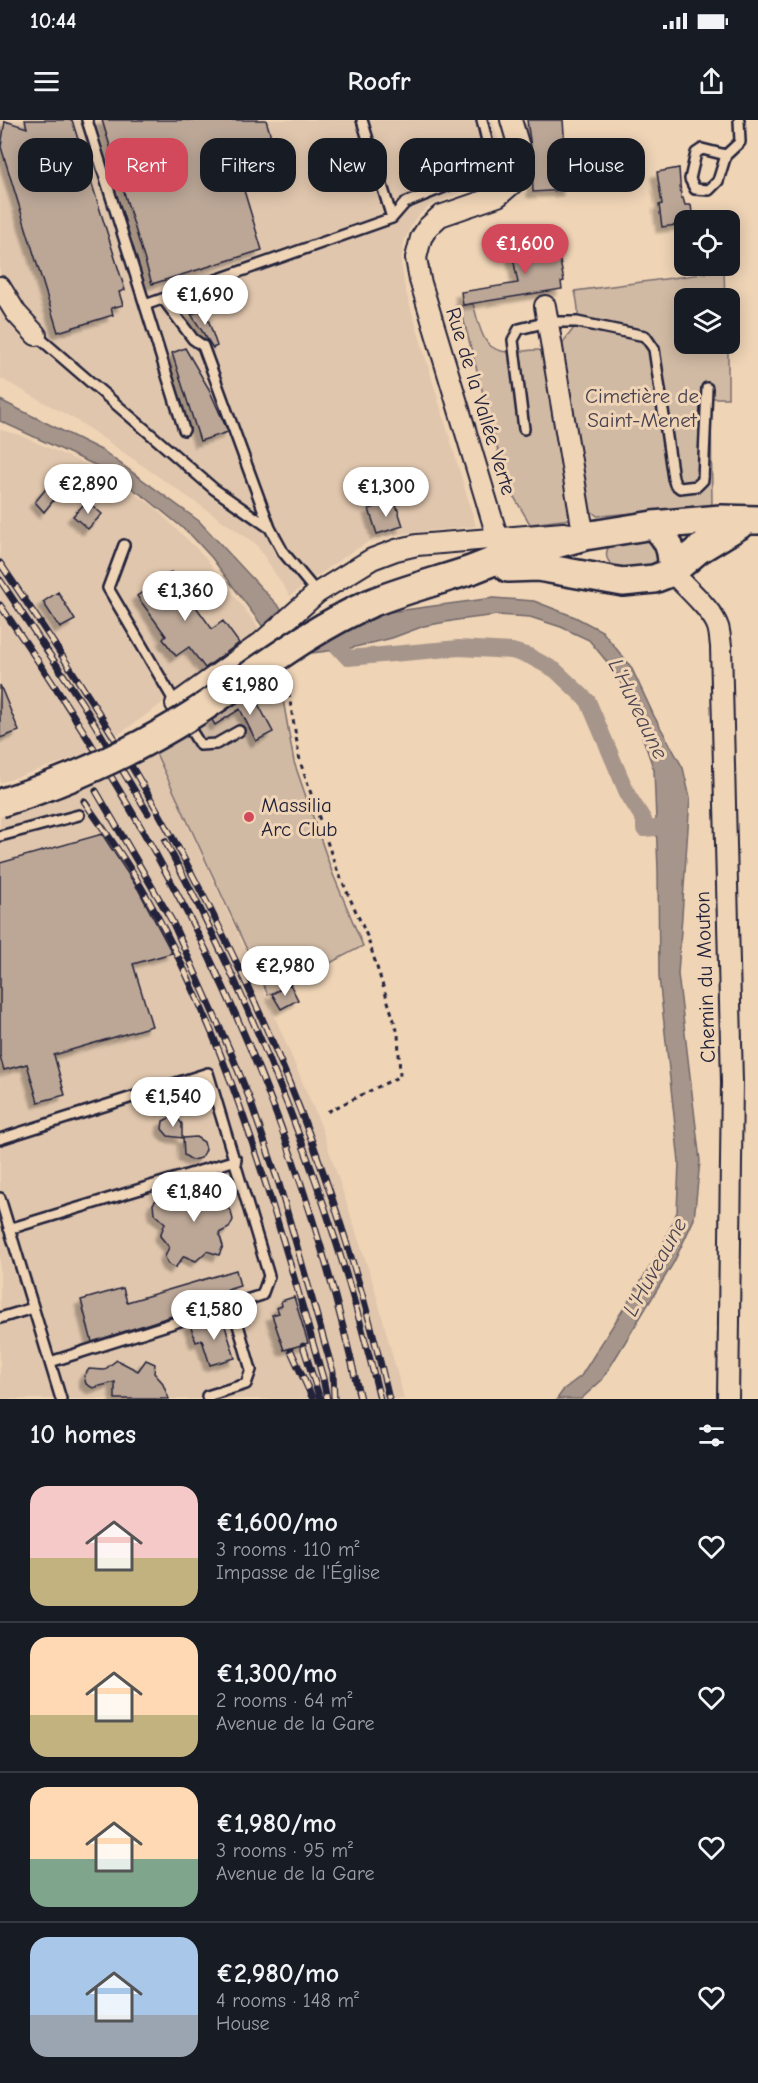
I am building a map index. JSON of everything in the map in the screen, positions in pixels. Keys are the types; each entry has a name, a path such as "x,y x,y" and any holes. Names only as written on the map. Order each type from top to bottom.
{"street":[{"name":"Rue de la Vallée Verte","path":"498,538 420,280 416,258 421,238 440,216 498,196 513,183 519,166 519,147 511,120"},
{"path":"0,287 16,314 36,335"},
{"path":"547,314 581,520 591,558 596,569 605,578"},
{"path":"0,803 50,787 138,747 193,714 285,652 371,604 494,561 585,536 653,525 721,519 753,520"},
{"path":"471,570 538,567 623,582 654,579 672,572 698,550 753,520"},
{"path":"653,525 664,534 670,545 673,558 672,572"},
{"path":"176,705 267,638 310,600 372,559 417,545 563,533 585,536"},
{"name":"Chemin du Mouton","path":"672,572 707,608 718,626 722,646 732,1082 728,1399"}],"lane":[{"path":"87,120 184,430"},
{"path":"362,120 392,218"},
{"path":"145,305 392,218 405,203 469,177 484,165 489,149 482,120"},
{"path":"726,155 702,149 696,153 690,179 694,189 709,190 718,181 726,155 740,142 739,120"},
{"path":"164,300 193,339 204,346 270,528 310,600"},
{"path":"524,429 513,340 519,329 547,314 645,336 650,342 654,349 673,478 675,484 680,488 697,486 704,480 707,388"},
{"path":"36,335 214,489 270,528"},
{"path":"124,545 108,588 200,745 216,744 239,731"},
{"path":"0,836 78,815"},
{"path":"0,1139 208,1073 269,1276 262,1295 50,1362"},
{"path":"9,1229 236,1160"},
{"path":"0,1198 61,1399"},
{"path":"208,1399 207,1396 246,1384 251,1370 232,1304"},
{"path":"0,1318 33,1308"}],"path":[{"path":"288,689 300,761 335,865 366,936 398,1033 400,1076 327,1112"}],"shaded area":[{"path":"0,120 492,120 498,138 399,138 399,192 461,192 429,206 414,221 405,239 401,262 405,289 476,526 373,539 290,596 256,544 78,421 0,378"},
{"path":"0,430 17,434 94,468 152,505 204,556 262,632 122,732 79,756 0,783"},
{"path":"156,755 269,1003 321,1126 374,1286 404,1399 0,1399 0,809 98,780"}],"green space":[{"name":"Cimetière de Saint-Menet","path":"687,276 724,276 725,288 674,288 674,354 728,354 728,398 711,398 712,507 597,516 587,507 561,351 578,317 575,291"},
{"name":"Cimetière de Saint-Menet","path":"473,304 484,338 495,349 503,352 543,351 571,519 530,524 507,485 460,306"},
{"path":"649,539 658,549 658,558 653,564 624,569 609,561 607,554 610,544"},
{"name":"Massilia Arc Club","path":"272,674 282,694 294,762 332,872 363,946 268,995 154,749"}],"water":[{"name":"L'Huveaune","path":"0,400 103,451 199,521 280,608 314,628 367,615 493,598 534,601 575,617 602,631 631,667 654,716 683,768 690,798 678,974 700,1161 694,1219 674,1262 602,1380 581,1399 557,1399 564,1389 581,1376 660,1251 677,1212 679,1162 659,977 654,770 617,674 589,640 561,627 530,617 497,615 457,620 424,626 392,638 351,648 312,653 263,627 212,558 190,534 145,497 97,466 0,421"}],"building":[{"path":"25,120 72,120 78,138 18,138 18,192 93,192 93,187 125,290 119,292 123,305 111,308 113,315 58,332 1,147 5,121 27,128"},
{"path":"102,120 266,120 271,138 200,138 200,192 244,192 262,250 152,284 124,192 188,192 188,138 107,138"},
{"path":"527,120 563,120 564,138 547,138 547,191 535,192 535,138 530,138"},
{"path":"679,168 681,198 685,205 691,205 692,210 674,210 674,225 662,227 659,205 662,204 657,172"},
{"path":"548,240 550,252 558,251 564,281 561,282 562,289 463,305 461,292 518,283 511,247"},
{"path":"205,310 217,346 213,348 191,314"},
{"path":"185,348 209,389 228,432 200,441 172,353"},
{"path":"56,477 65,486 44,512 35,502"},
{"path":"87,501 102,514 88,529 73,516"},
{"path":"395,501 403,526 377,534 369,509"},
{"path":"171,572 212,629 223,621 239,643 205,668 189,647 176,656 163,639 166,636 137,596"},
{"path":"58,592 75,620 60,628 43,602"},
{"path":"0,685 19,731 0,738"},
{"path":"256,690 261,697 256,700 273,732 256,741 240,709 215,725 212,720"},
{"path":"102,834 138,889 172,953 133,964 152,1026 54,1055 65,1095 38,1102 27,1064 4,1070 0,1056 0,863"},
{"path":"290,984 298,1000 281,1009 272,994"},
{"path":"171,1117 182,1124 182,1138 168,1136 162,1129 163,1121"},
{"path":"196,1137 204,1142 206,1150 201,1158 192,1160 184,1155 183,1138"},
{"path":"217,1181 226,1190 221,1202 231,1211 233,1220 229,1228 219,1233 223,1246 219,1255 207,1251 196,1261 184,1256 175,1268 168,1264 165,1257 169,1247 160,1236 165,1223 154,1213 153,1204 163,1197 177,1201 186,1190 190,1189 202,1193 209,1184"},
{"path":"236,1270 240,1286 201,1298 203,1306 92,1342 81,1300 123,1288 127,1302"},
{"path":"294,1297 308,1343 284,1350 272,1315 279,1313 277,1308 282,1306 281,1301"},
{"path":"207,1320 209,1327 224,1323 235,1358 210,1365 202,1340 196,1342 190,1325"},
{"path":"117,1360 138,1371 146,1360 155,1364 154,1373 162,1382 169,1399 115,1399 115,1382 93,1388 86,1384 84,1376 89,1369 104,1370"}],"waterway":[{"path":"327,635 348,658 459,648 512,651 529,656 555,670 588,701 628,795 644,820 644,829 676,826"}],"railway":[{"path":"0,563 76,677 170,832 253,999 281,1063 331,1196 353,1263 389,1399"},
{"path":"0,580 82,703 148,813"},
{"path":"0,605 111,776 171,882 232,1006 284,1134 306,1199 326,1265 360,1399"},
{"path":"96,791 172,921 250,1100 279,1184 333,1372 334,1399"},
{"path":"84,801 137,880 198,999 246,1123 267,1187 323,1378 327,1399"},
{"path":"165,841 232,975 290,1113 340,1254 380,1399"},
{"path":"303,1346 320,1399"},
{"path":"291,1351 312,1397"}],"place":[{"name":"Massilia Arc Club","path":"249,817"}]}
